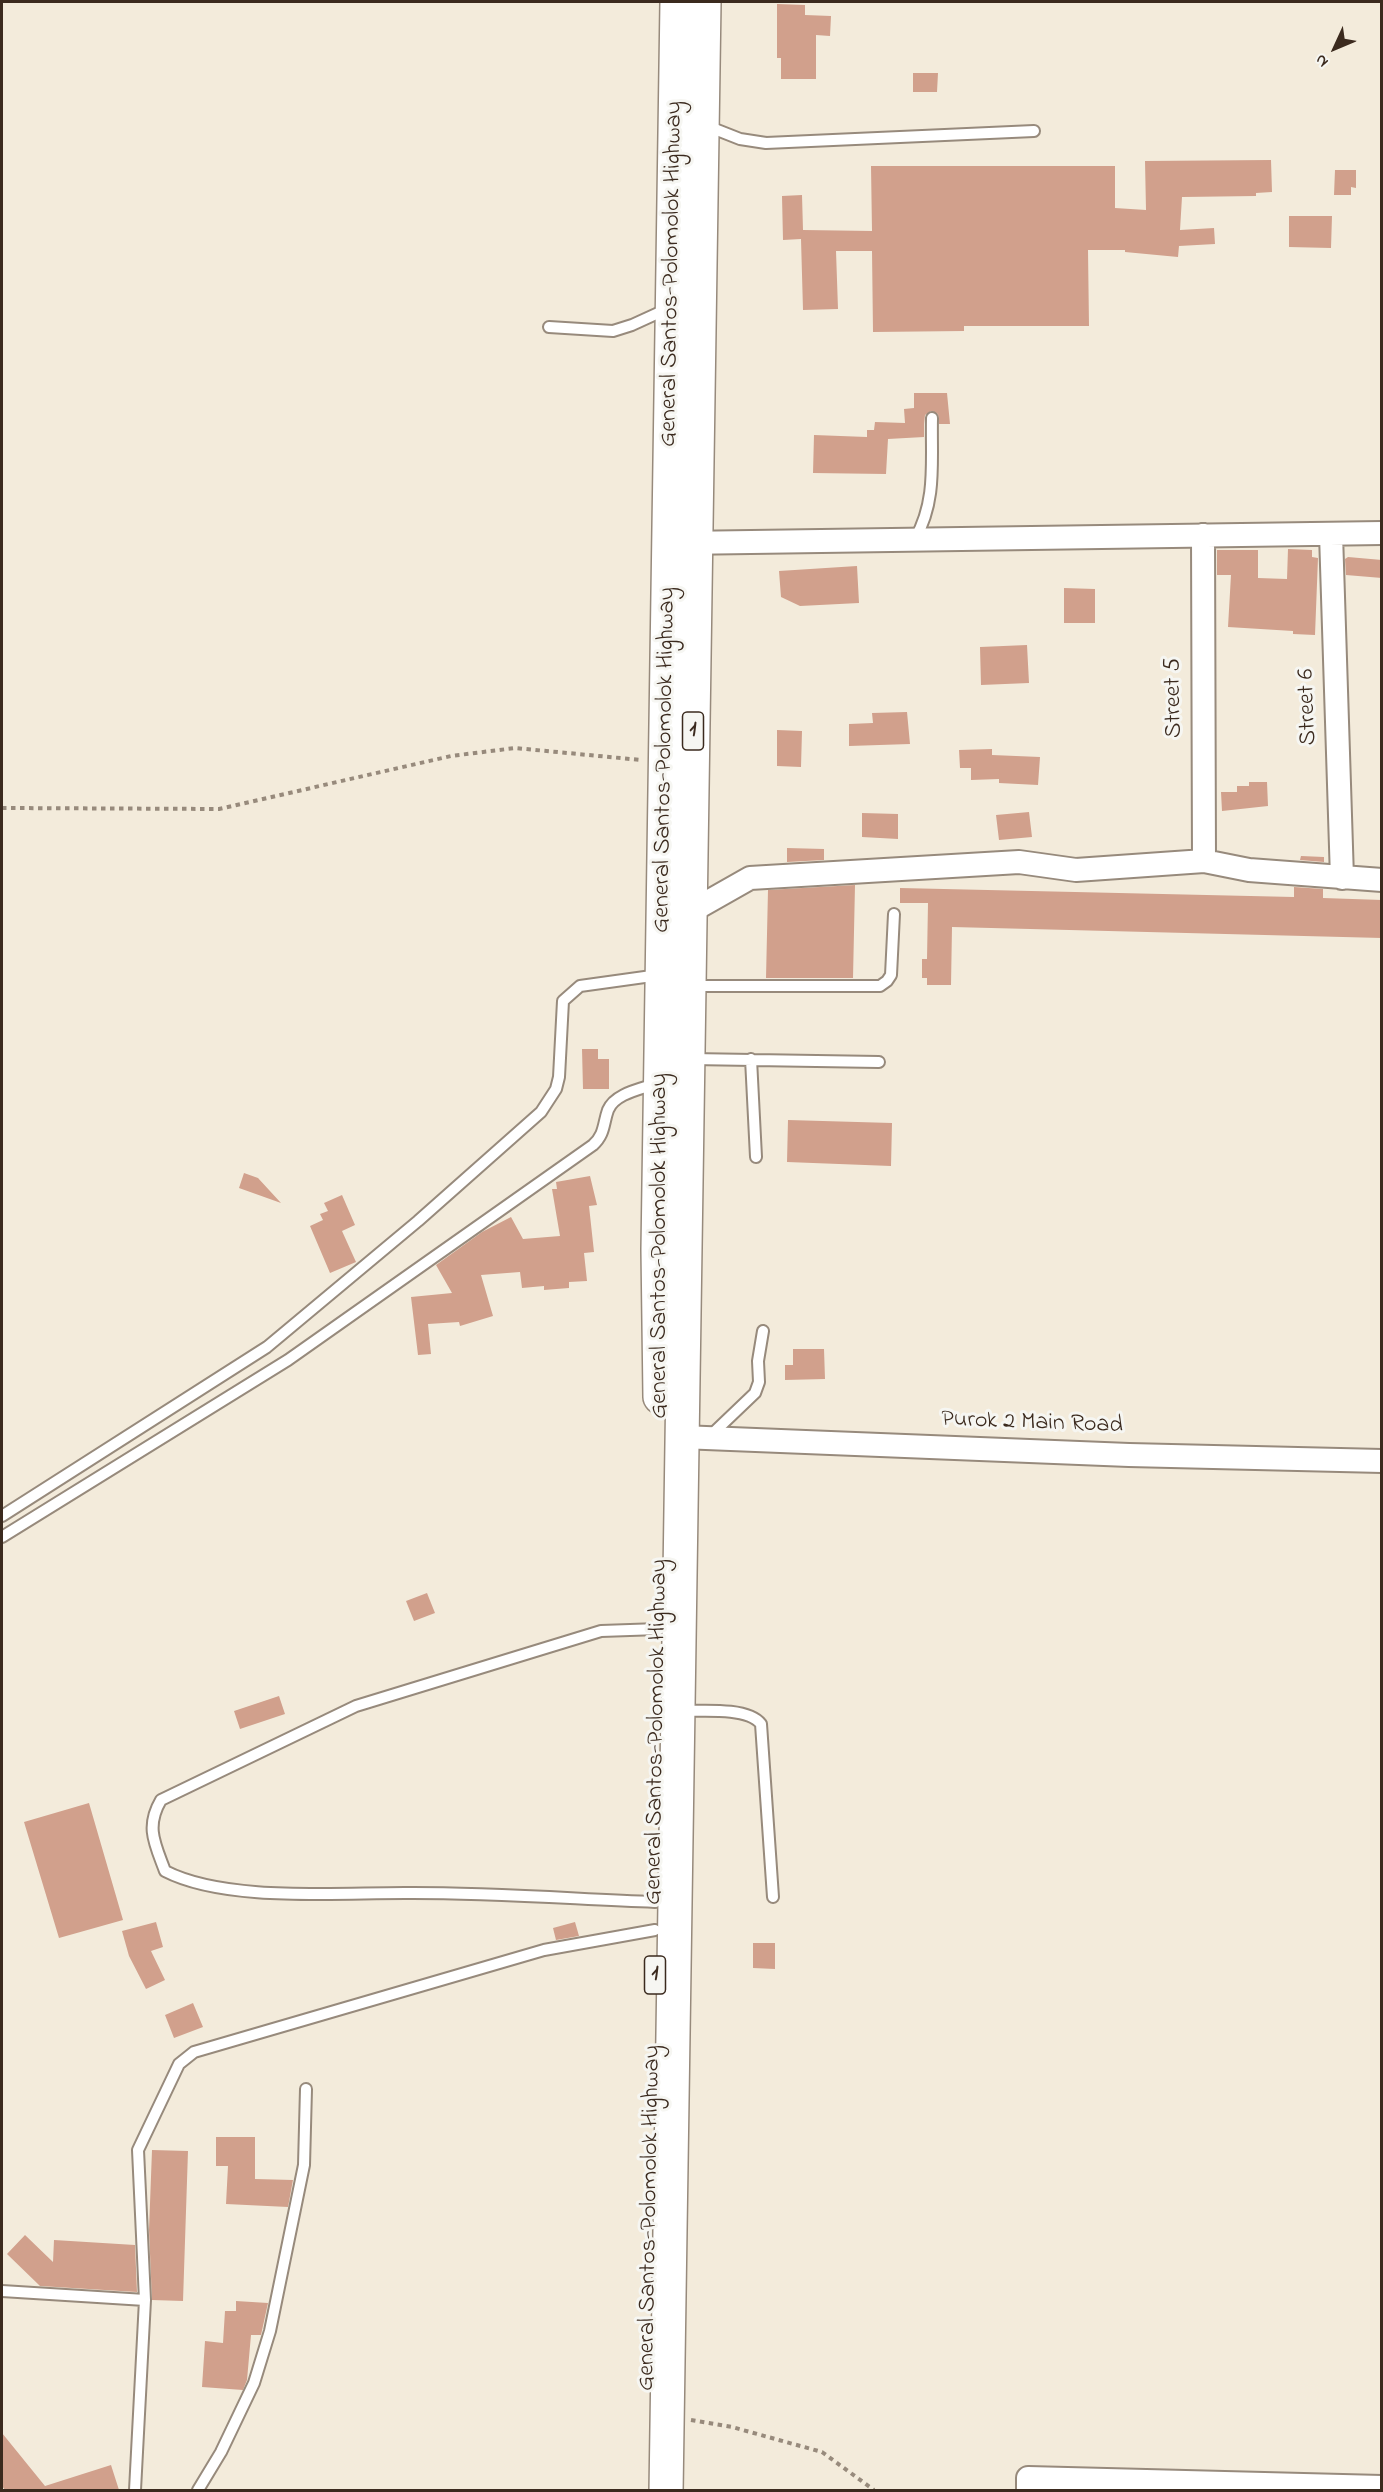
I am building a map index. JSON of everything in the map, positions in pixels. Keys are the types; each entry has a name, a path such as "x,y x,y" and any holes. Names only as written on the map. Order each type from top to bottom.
{"highway":[{"name":"General Santos-Polomolok Highway","path":"647,2490 661,1459 658,1249 661,1082 678,975 666,762 682,543 672,306 677,2"},
{"name":"1","path":"666,2490 678,1711 694,1438 688,1059 678,975 690,912 682,543 703,125 705,2"}],"street":[{"path":"682,543 1382,533"},
{"name":"Street 6","path":"1331,534 1342,878"},
{"name":"Street 5","path":"1203,536 1204,861"},
{"path":"690,912 750,878 1019,862 1076,870 1204,861 1249,870 1382,880"},
{"name":"Purok 2 Main Road","path":"694,1438 1129,1455 1382,1461"},
{"path":"1028,2490 1028,2478 1382,2487"}],"lane":[{"path":"703,125 740,140 766,143 1034,131"},
{"path":"549,327 613,331 632,326 672,306"},
{"path":"915,539 926,520 931,501 932,418"},
{"path":"2,1516 267,1347 418,1221 541,1112 556,1089 563,1001 572,990 580,986 678,975 880,986 891,975 894,914"},
{"path":"688,1059 879,1062"},
{"path":"751,1059 756,1157"},
{"path":"2,1537 288,1360 593,1145 603,1132 608,1111 618,1098 661,1082"},
{"path":"694,1438 755,1393 759,1382 758,1361 763,1331"},
{"path":"655,1916 415,1893 303,1894 186,1882 165,1871 153,1839 153,1814 161,1800 356,1706 601,1632 659,1629"},
{"path":"678,1711 746,1713 757,1718 761,1724 772,1897"},
{"path":"135,2490 145,2300 138,2150 178,2064 194,2052 655,1916"},
{"path":"198,2490 221,2452 254,2383 270,2331 304,2164 306,2089"},
{"path":"2,2291 145,2300"}],"path":[{"path":"2,808 219,809 451,756 515,748 666,762"},
{"path":"667,2417 732,2427 822,2452 874,2490"}],"building":[{"path":"777,4 805,5 805,15 831,16 830,36 816,35 816,79 781,79 781,58 777,58"},
{"path":"913,73 938,73 937,92 913,92"},
{"path":"1271,160 1272,192 1256,193 1256,196 1182,197 1180,230 1214,228 1215,244 1179,246 1178,257 1125,252 1125,250 1088,250 1089,326 964,326 964,331 873,332 872,251 836,251 838,309 803,310 801,239 783,240 782,196 802,195 803,230 872,231 871,166 1115,166 1115,208 1146,210 1145,161"},
{"path":"1335,170 1356,170 1356,188 1351,187 1351,195 1334,195"},
{"path":"1289,216 1332,216 1331,248 1289,247"},
{"path":"914,393 947,393 950,424 939,424 938,414 931,411 925,415 924,437 888,439 886,474 813,473 814,435 867,437 867,430 874,430 875,422 905,423 904,409 914,408"},
{"path":"1288,549 1312,550 1312,557 1318,558 1315,635 1293,634 1293,631 1228,627 1231,575 1217,575 1217,550 1258,550 1258,578 1287,579"},
{"path":"1348,557 1382,560 1382,578 1346,575 1345,559"},
{"path":"857,566 859,603 800,606 781,597 779,571"},
{"path":"1064,588 1095,589 1095,623 1064,623"},
{"path":"1027,645 1029,683 981,685 980,647"},
{"path":"907,712 910,744 849,746 849,724 873,723 872,713"},
{"path":"777,730 802,731 801,767 777,766"},
{"path":"992,749 992,755 1040,757 1038,785 999,783 999,779 971,780 971,768 960,768 959,750"},
{"path":"1249,782 1267,782 1268,806 1222,811 1221,792 1237,792 1237,786 1249,786"},
{"path":"1029,812 1032,837 999,840 996,815"},
{"path":"862,813 898,814 898,839 862,837"},
{"path":"787,848 824,849 824,860 787,862"},
{"path":"1301,856 1324,857 1324,862 1300,860"},
{"path":"855,885 853,978 766,978 768,890"},
{"path":"1294,887 1323,889 1323,898 1382,900 1382,938 952,927 951,985 927,985 927,978 922,978 922,959 927,959 928,903 900,903 900,888 1294,897"},
{"path":"582,1049 598,1049 598,1059 609,1059 609,1089 583,1089"},
{"path":"788,1120 892,1123 891,1166 787,1162"},
{"path":"244,1173 258,1178 281,1203 239,1188"},
{"path":"590,1176 597,1205 589,1206 594,1252 584,1253 587,1281 569,1282 569,1288 544,1290 544,1286 522,1288 520,1272 481,1275 493,1316 460,1326 459,1322 428,1324 431,1354 418,1355 411,1297 452,1293 436,1265 482,1232 511,1217 523,1239 560,1236 552,1189 557,1189 556,1182"},
{"path":"342,1195 355,1225 342,1231 356,1262 330,1273 310,1226 323,1220 320,1214 328,1211 324,1203"},
{"path":"793,1349 824,1349 825,1379 785,1380 785,1365 793,1365"},
{"path":"427,1593 435,1613 414,1621 406,1601"},
{"path":"279,1696 285,1714 240,1729 234,1711"},
{"path":"89,1803 123,1920 59,1938 24,1822"},
{"path":"156,1922 163,1947 151,1951 165,1980 146,1989 129,1956 122,1931"},
{"path":"575,1922 579,1936 556,1940 553,1928"},
{"path":"753,1943 775,1943 775,1969 753,1968"},
{"path":"193,2003 203,2027 174,2038 165,2015"},
{"path":"216,2137 255,2137 255,2179 293,2180 288,2207 226,2204 228,2166 216,2166"},
{"path":"152,2150 188,2151 183,2301 152,2300 149,2230"},
{"path":"25,2235 53,2262 54,2240 135,2245 137,2292 40,2286 7,2254"},
{"path":"236,2301 268,2303 261,2335 251,2335 247,2380 243,2390 202,2387 205,2341 223,2343 225,2311 236,2311"},
{"path":"2,2433 45,2486 111,2465 119,2490 5,2490 2,2486"}]}
